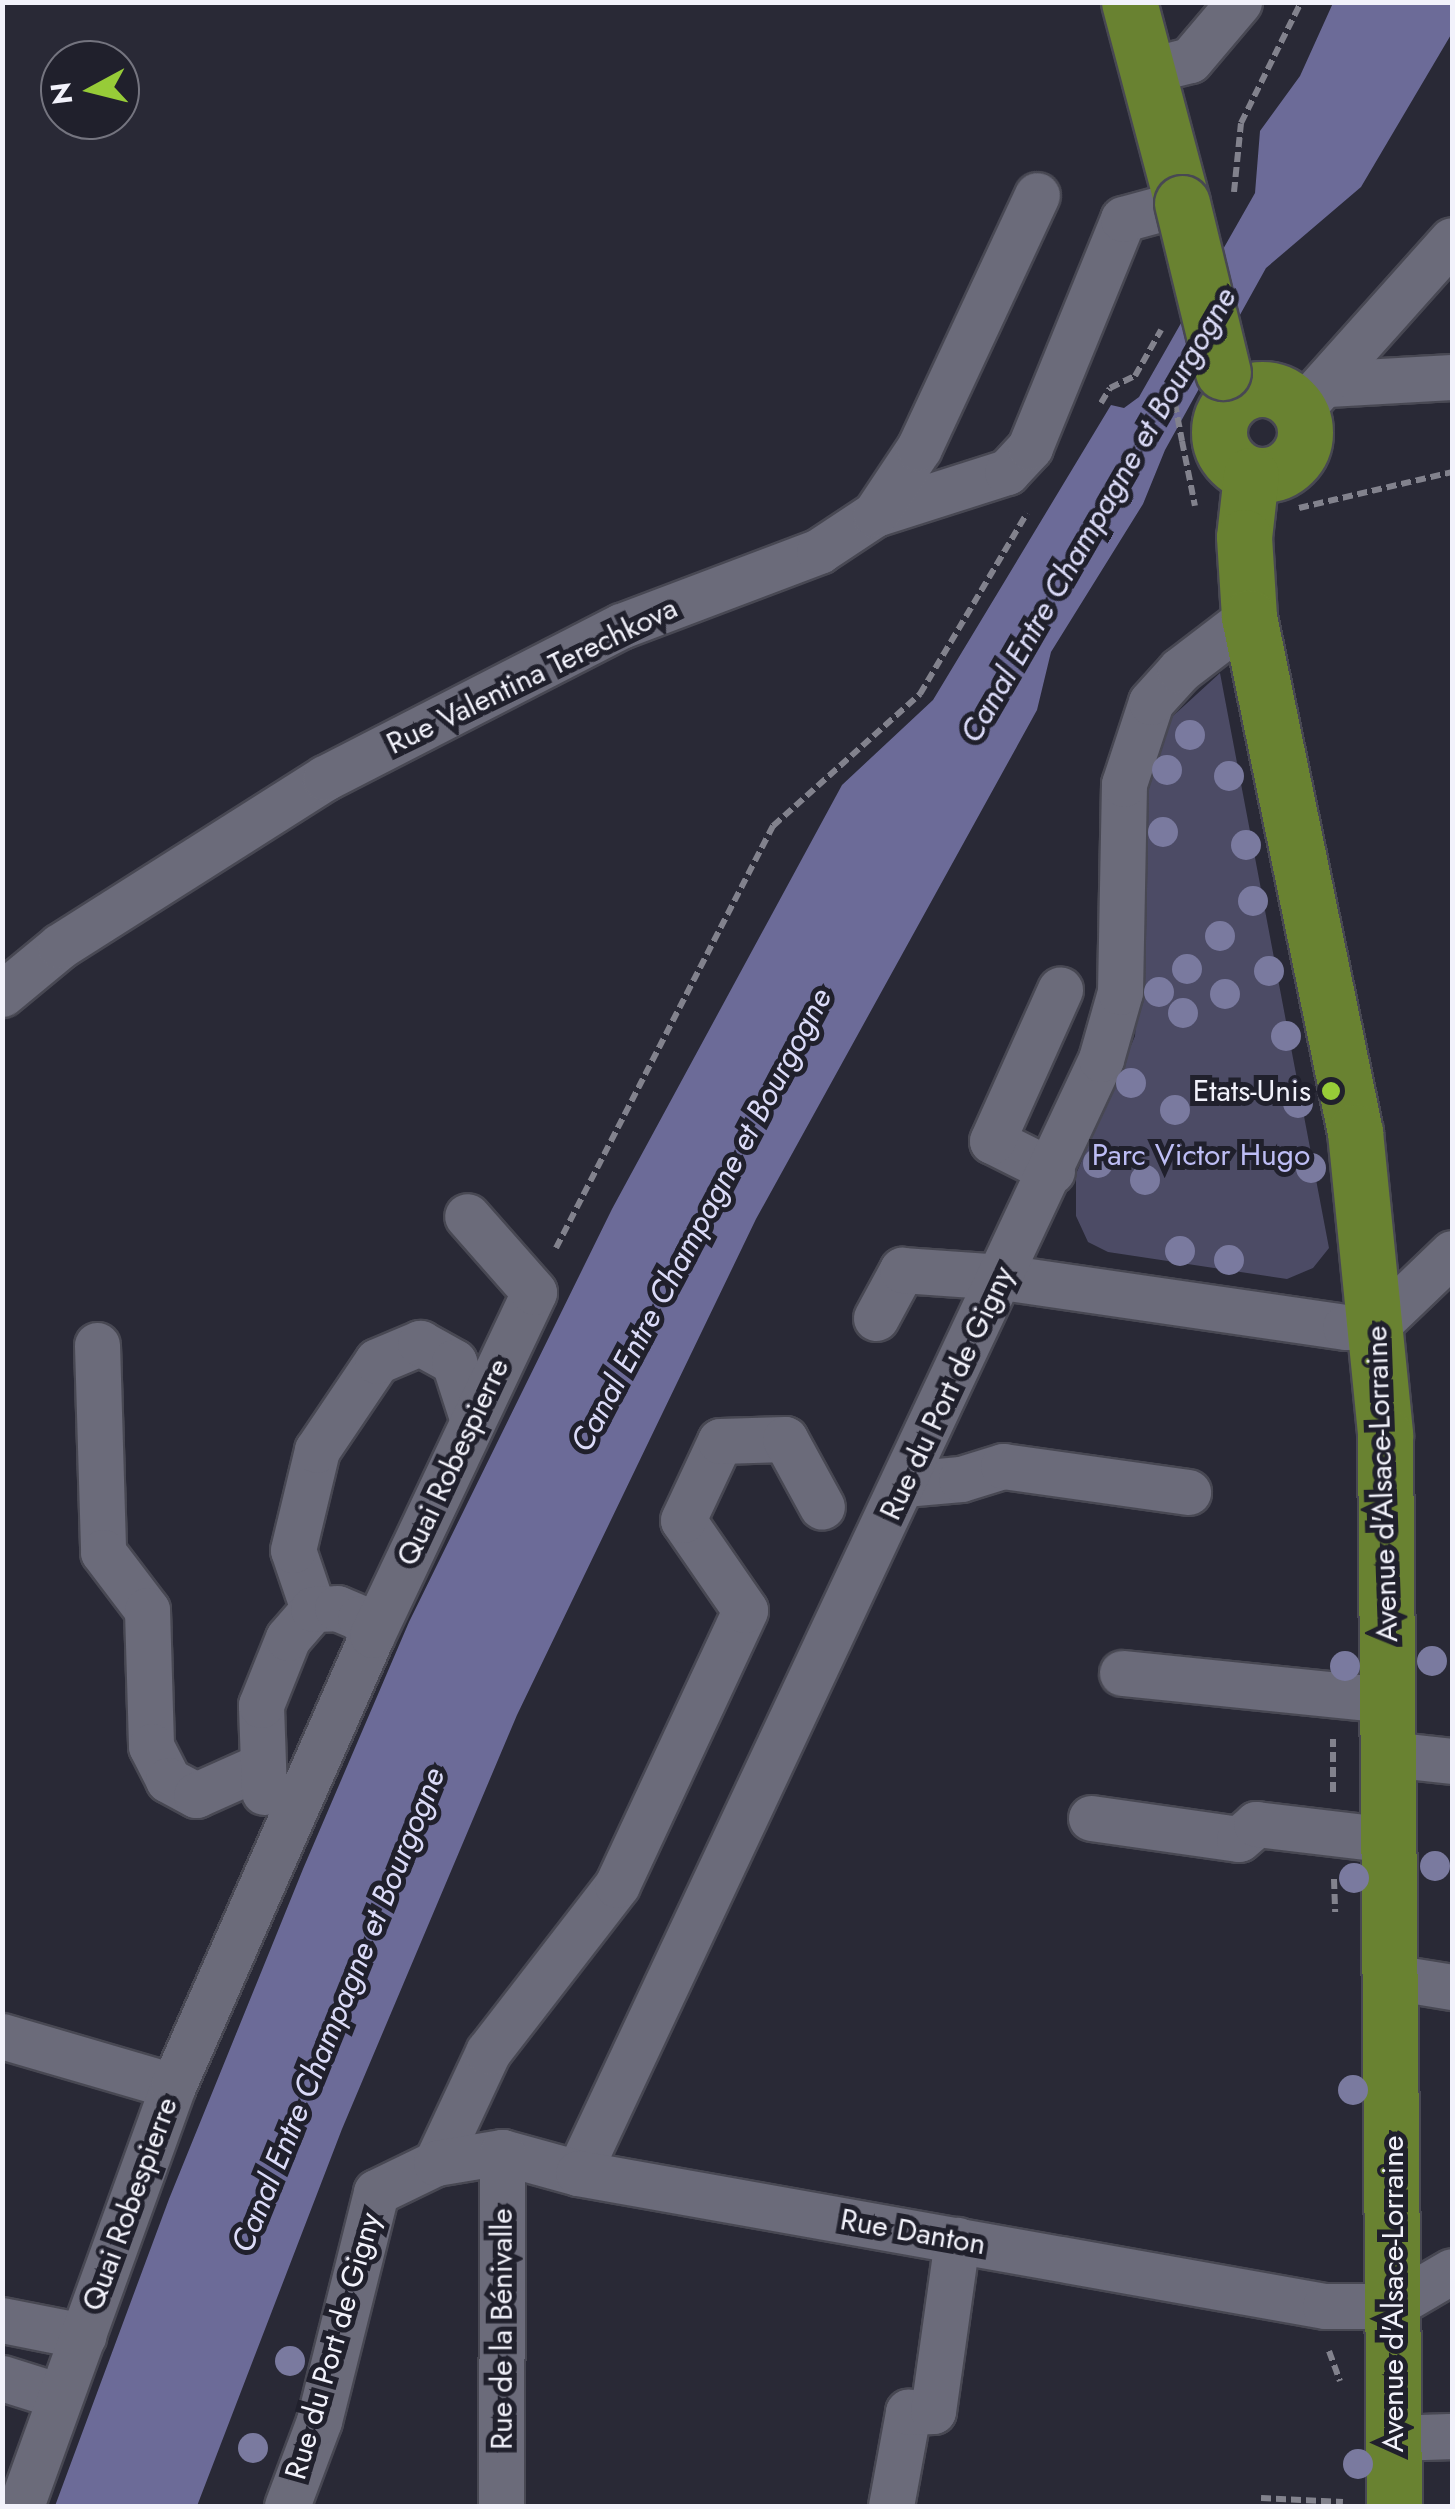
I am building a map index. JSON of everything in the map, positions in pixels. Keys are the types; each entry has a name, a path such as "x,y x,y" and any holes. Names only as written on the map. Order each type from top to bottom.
{"main road":[{"path":"1128,2 1230,384 1219,433 1228,459 1251,474 1280,472 1300,453 1313,397 1230,384"},
{"name":"Avenue d'Alsace-Lorraine","path":"1251,474 1244,537 1249,617 1356,1132 1377,1324 1389,1700 1394,2438 1369,2504"}],"street":[{"path":"1146,72 1198,53 1238,2"},
{"name":"Rue Valentina Terechkova","path":"2,994 60,946 324,778 621,626 820,551 875,514 919,448 1038,195"},
{"path":"875,514 1006,472 1030,447 1123,219 1182,203"},
{"path":"1313,397 1452,240"},
{"path":"1313,397 1452,378"},
{"name":"Rue du Port de Gigny","path":"578,2173 1052,1172 1101,1060 1120,992 1120,820 1134,744 1151,702 1180,670 1249,617"},
{"path":"1052,1172 992,1141 1060,990"},
{"path":"467,1216 534,1292"},
{"path":"876,1318 902,1270 1002,1277 1345,1327 1377,1324 1452,1254"},
{"name":"Quai Robespierre","path":"21,2506 173,2086 372,1636 534,1292"},
{"path":"312,1609 292,1550 316,1450 377,1361 420,1343 454,1362 472,1418"},
{"path":"97,1345 103,1552 147,1610 152,1746 168,1780 196,1795 263,1765"},
{"path":"436,2162 488,2052 617,1885 745,1610 684,1520 720,1441 785,1439 822,1507"},
{"path":"904,1484 961,1478 1003,1466 1188,1492"},
{"path":"266,1874 261,1706 288,1638 312,1609"},
{"path":"312,1609 348,1613 372,1636"},
{"path":"1122,1673 1389,1700"},
{"path":"1389,1754 1452,1761"},
{"path":"1091,1818 1239,1839 1256,1824 1390,1840"},
{"path":"1390,1977 1452,1987"},
{"path":"2,2036 173,2086"},
{"name":"Rue Danton","path":"436,2162 502,2152 578,2173 1324,2306 1392,2306"},
{"name":"Rue de la Bénivalle","path":"501,2506 502,2152"},
{"name":"Rue du Port de Gigny","path":"287,2506 319,2421 376,2192 436,2162"},
{"path":"891,2506 908,2412 933,2411 956,2240"},
{"path":"1392,2306 1452,2270"},
{"path":"2,2320 83,2336"},
{"path":"2,2378 59,2396"},
{"path":"1394,2438 1452,2436"}],"path":[{"path":"1244,537 1316,499 1452,472"},
{"path":"534,1292 773,826 920,694 1032,503"},
{"path":"1261,2498 1369,2504"}],"green space":[{"name":"Parc Victor Hugo","path":"1220,673 1329,1248 1313,1268 1287,1279 1108,1252 1088,1242 1076,1216 1076,1174 1135,1036 1142,934 1137,806 1162,726"}],"water":[{"name":"Canal Entre Champagne et Bourgogne","path":"1333,3 1452,3 1452,33 1361,187 1266,268 1165,450 1143,504 1051,652 1037,710 756,1219 517,1715 342,2129 197,2506 55,2506 169,2199 303,1869 409,1622 612,1209 842,785 933,700 1111,405 1124,408 1139,397 1255,193 1260,131 1300,76"}],"place":[{"name":"Etats-Unis","path":"1331,1091"}]}
